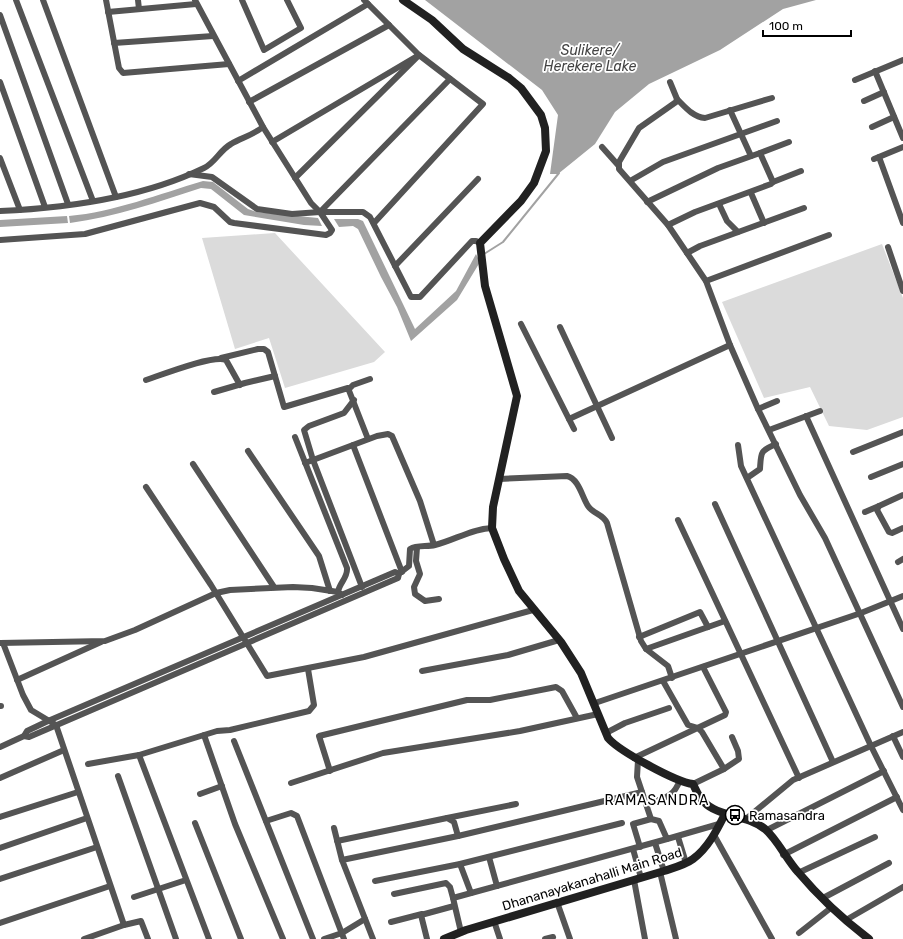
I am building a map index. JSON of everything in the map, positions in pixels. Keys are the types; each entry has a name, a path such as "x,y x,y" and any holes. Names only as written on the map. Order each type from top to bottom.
{"street":[{"path":"16,0 93,201"},
{"path":"42,0 116,197"},
{"path":"106,0 119,68 123,73 229,64"},
{"path":"138,0 139,9"},
{"path":"242,0 264,50 301,28 288,0"},
{"path":"403,0 432,20 463,49 509,78 521,88 541,115 545,128 546,150 534,183 480,247"},
{"path":"0,240 86,234 200,203 210,205 230,222 234,223 326,235 330,234 332,230 320,212 311,203 263,127 196,2 108,12"},
{"path":"238,81 366,2 419,55 483,104 374,223"},
{"path":"0,15 68,204"},
{"path":"249,102 389,25"},
{"path":"114,43 213,36"},
{"path":"272,142 419,55"},
{"path":"295,178 419,55"},
{"path":"855,80 902,60 903,67"},
{"path":"876,71 903,138"},
{"path":"320,212 450,79"},
{"path":"0,82 45,207"},
{"path":"670,82 677,99 689,111 700,118 705,118 772,98"},
{"path":"864,101 884,92"},
{"path":"618,165 640,128 676,102 677,99"},
{"path":"730,110 751,156"},
{"path":"872,127 894,117"},
{"path":"630,181 663,162 740,133 777,121"},
{"path":"0,211 93,201 116,197 157,186 204,168 230,144 263,127"},
{"path":"647,202 718,168 789,142"},
{"path":"602,147 618,165 619,169 668,225 706,281 730,345 758,409 800,495 825,538 903,707"},
{"path":"903,147 876,158 903,223"},
{"path":"760,153 773,182"},
{"path":"0,158 20,210"},
{"path":"668,225 695,212 750,193 801,171"},
{"path":"189,174 212,177 257,209 292,214 320,212 363,212 370,217 374,223 409,295 413,298 418,298 472,241 476,240 480,247 483,262 485,286 517,396 493,507 492,528 519,591 559,640 578,667 595,703 606,733 612,743 636,759 680,780 693,784 705,803 725,814 747,818 767,830 798,873 832,907 869,939"},
{"path":"396,266 478,179"},
{"path":"750,193 764,223"},
{"path":"718,204 727,221 738,232"},
{"path":"687,253 700,246 804,208"},
{"path":"706,281 829,235"},
{"path":"888,247 903,291"},
{"path":"521,324 574,428"},
{"path":"560,327 612,438"},
{"path":"569,419 730,345"},
{"path":"146,380 191,365 264,349 268,352 284,407 347,388 349,389 353,385 370,379"},
{"path":"221,358 226,360 240,384"},
{"path":"214,392 240,384 276,376"},
{"path":"349,389 368,439"},
{"path":"354,400 344,413 309,426 304,430 313,460 362,587"},
{"path":"758,409 777,401"},
{"path":"769,430 820,411"},
{"path":"806,416 903,629"},
{"path":"853,452 903,432"},
{"path":"305,463 368,439 388,434 394,437 420,501 434,546"},
{"path":"295,436 347,568 347,572 339,585 340,594"},
{"path":"747,478 753,476 760,469 760,454 763,450 776,444"},
{"path":"353,445 401,573"},
{"path":"738,445 741,466 871,746 903,810"},
{"path":"248,451 319,556 330,591"},
{"path":"193,464 274,587"},
{"path":"871,477 903,464"},
{"path":"499,479 567,476 574,479 589,508 602,516 607,523 639,637 646,649 668,666 672,678"},
{"path":"146,487 216,593 267,676 364,657 533,610"},
{"path":"865,512 903,495"},
{"path":"715,504 833,762"},
{"path":"879,506 877,510 887,530 892,533 903,528"},
{"path":"678,520 799,778"},
{"path":"24,736 27,731 48,721 398,578 409,566 410,549 434,546 481,528 492,528"},
{"path":"417,547 416,561 420,574 414,587 415,594 425,601 439,599"},
{"path":"0,747 24,736 29,737 245,641 340,594 362,587 395,572 401,573"},
{"path":"17,680 105,640 135,630 216,593 230,590 274,587 312,588 340,594"},
{"path":"595,703 861,614 903,596"},
{"path":"639,637 700,612 708,627"},
{"path":"646,649 725,621"},
{"path":"105,640 1,643 31,710 56,725 124,925"},
{"path":"422,672 508,655 559,640"},
{"path":"636,759 724,716 726,713 703,667"},
{"path":"88,764 139,755 204,735 310,710 314,705 308,669"},
{"path":"663,681 688,725 698,728 724,769"},
{"path":"330,771 319,736 467,700 490,700 556,687 562,691 577,718"},
{"path":"606,733 625,724 669,708"},
{"path":"291,783 383,753 404,748 520,731 598,714"},
{"path":"747,818 793,780 903,732"},
{"path":"204,735 235,824 283,939"},
{"path":"893,736 903,756"},
{"path":"693,784 724,769 739,759 738,751 732,737"},
{"path":"234,741 313,939"},
{"path":"0,778 64,750"},
{"path":"139,755 209,939"},
{"path":"636,759 637,777 651,819"},
{"path":"767,830 884,771"},
{"path":"118,776 176,939"},
{"path":"646,804 672,794 676,790 680,780"},
{"path":"200,794 222,786"},
{"path":"0,817 78,792"},
{"path":"342,860 458,836 642,792"},
{"path":"784,855 897,797"},
{"path":"337,841 516,804"},
{"path":"266,821 291,813 297,816 343,936"},
{"name":"Dhananayakanahalli Main Road","path":"445,939 494,921 662,872 686,863 700,853 714,835 725,814"},
{"path":"0,848 87,818"},
{"path":"447,818 454,822 458,836"},
{"path":"640,847 633,824 651,819 659,821 667,839"},
{"path":"195,823 241,939"},
{"path":"375,881 460,864 622,823"},
{"path":"452,898 678,837 719,824"},
{"path":"334,828 342,860 373,939"},
{"path":"714,835 772,939"},
{"path":"678,837 686,863"},
{"path":"798,873 875,837"},
{"path":"655,843 676,939"},
{"path":"0,879 97,847"},
{"path":"633,848 645,939"},
{"path":"489,857 497,886"},
{"path":"460,864 471,893"},
{"path":"823,898 889,864"},
{"path":"134,897 186,880"},
{"path":"394,894 446,882 450,887 461,932"},
{"path":"0,923 110,886"},
{"path":"846,920 903,887"},
{"path":"557,902 570,939"},
{"path":"391,922 454,906"},
{"path":"799,933 832,907"},
{"path":"422,914 420,918 427,939"},
{"path":"324,939 343,936 365,919"},
{"path":"84,939 124,925 141,921 148,939"},
{"path":"494,921 500,939"},
{"path":"545,939 553,937"}],"shaded area":[{"path":"275,233 385,352 374,362 285,388 269,338 235,349 202,238"},
{"path":"882,244 903,298 903,417 867,430 829,426 810,387 764,398 722,302"}],"water":[{"name":"Sulikere/ Herekere Lake","path":"425,0 816,0 783,9 720,50 649,84 615,112 595,144 558,174 550,174 558,115 542,90"},
{"path":"203,181 213,182 248,209 257,212 318,218 322,226 304,225 244,215 211,189 201,188 120,213 70,223 69,216 120,207"},
{"path":"67,216 68,223 0,227 0,220"},
{"path":"334,219 358,219 363,221 415,329 456,291 476,254 480,262 457,300 411,341 397,307 358,229 353,226 339,227"}],"waterway":[{"path":"484,254 503,242 559,173"}],"place":[{"name":"Ramasandra","path":"735,815"}],"district":[{"name":"RAMASANDRA","path":"657,800"}]}
